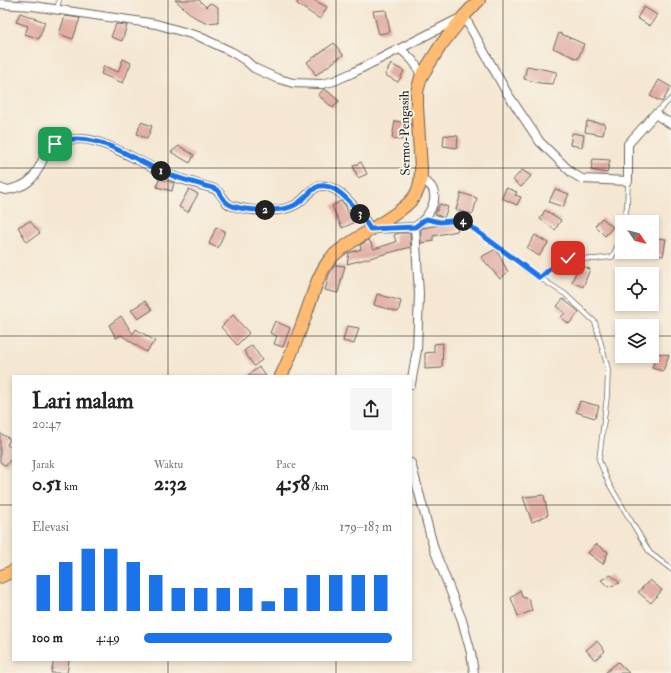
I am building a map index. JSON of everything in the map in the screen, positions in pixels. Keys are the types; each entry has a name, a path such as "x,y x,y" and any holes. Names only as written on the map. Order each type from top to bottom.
{"main road":[{"name":"Sermo-Pengasih","path":"282,375 290,358 322,272 331,257 344,246 403,208 417,193 421,180 417,92 421,77 441,45 479,0"},
{"path":"0,577 12,571"}],"street":[{"path":"0,4 33,6 156,24 198,36 232,52 254,68 276,78 293,83 322,84 334,81 373,64 464,16 507,93 540,142 572,173 582,179 628,180 628,144 655,114 671,124"},
{"path":"400,49 413,61 418,68 421,77"},
{"path":"0,188 4,190 25,185 34,177 49,150 55,144 76,139 91,140 167,174 217,190 226,202 232,206 253,210 278,210 293,207 316,188 328,186 341,193 365,219 370,229 415,227 426,219 434,201 434,193 426,182 421,180"},
{"path":"412,378 417,350 419,294 415,227"},
{"path":"412,467 434,549 462,620 471,653 474,673"}],"lane":[{"path":"57,10 59,0"},
{"path":"655,114 671,98"},
{"path":"625,215 628,180"},
{"path":"426,219 440,222 462,220 540,278 565,294 595,322 608,369 607,396 599,460 609,484 650,553 671,569"},
{"path":"540,278 555,264 568,258 595,259 612,257 615,251"}],"building":[{"path":"175,0 199,0 206,7 210,3 218,7 218,22 205,23 193,16"},
{"path":"298,0 314,0 327,7 320,19 297,4"},
{"path":"644,7 657,15 650,26 637,18"},
{"path":"386,10 390,32 379,34 373,11"},
{"path":"20,13 45,22 39,39 25,34 28,26 16,22"},
{"path":"65,16 80,18 73,39 59,34"},
{"path":"116,24 127,25 122,41 111,37"},
{"path":"559,33 584,44 578,59 553,48"},
{"path":"334,43 343,55 316,75 307,62"},
{"path":"123,59 131,63 123,83 101,74 104,66 118,72"},
{"path":"391,64 404,71 398,82 385,75"},
{"path":"527,66 557,72 553,84 540,83 524,79"},
{"path":"659,80 671,87 662,102 650,96"},
{"path":"324,89 339,101 333,108 318,95"},
{"path":"395,121 405,123 402,140 392,138"},
{"path":"587,121 605,124 603,135 585,132"},
{"path":"141,122 152,126 147,139 137,134"},
{"path":"572,133 584,135 582,147 570,145"},
{"path":"444,135 458,136 457,148 443,146"},
{"path":"179,146 194,155 190,163 171,152"},
{"path":"593,159 610,160 607,173 591,170"},
{"path":"361,162 367,174 358,178 353,166"},
{"path":"522,170 531,176 521,187 513,180"},
{"path":"159,179 174,183 172,191 157,187"},
{"path":"506,188 517,192 515,195 521,197 517,205 502,198"},
{"path":"189,189 198,194 188,212 179,207"},
{"path":"555,189 569,194 563,207 549,202"},
{"path":"461,193 477,198 473,214 456,210"},
{"path":"341,201 345,205 353,223 342,228 332,206"},
{"path":"440,204 448,207 444,218 435,214"},
{"path":"545,210 561,220 555,230 540,219"},
{"path":"602,218 613,227 605,236 595,226"},
{"path":"30,221 40,233 27,242 18,227"},
{"path":"458,224 457,231 433,236 433,241 421,243 421,230 423,228 438,225"},
{"path":"216,227 225,231 218,248 209,244"},
{"path":"399,233 410,233 411,247 347,264 349,253 361,249 360,245 369,240 374,249 396,242 394,235"},
{"path":"535,235 548,243 539,256 527,248"},
{"path":"659,238 666,239 663,256 659,255"},
{"path":"496,249 508,272 500,279 481,257"},
{"path":"335,265 345,266 338,293 325,290 329,275"},
{"path":"579,265 590,269 583,287 572,282"},
{"path":"377,294 401,301 398,312 374,305"},
{"path":"563,299 579,312 569,324 561,317 565,313 557,306"},
{"path":"145,301 152,310 138,319 131,310"},
{"path":"233,315 249,333 237,345 221,327"},
{"path":"121,316 133,334 136,329 155,341 146,352 121,335 116,338 109,325"},
{"path":"275,321 290,328 283,347 274,344 277,336 270,333"},
{"path":"347,326 359,328 354,344 343,341"},
{"path":"443,343 442,368 425,369 425,353 434,352 434,344"},
{"path":"252,345 262,360 254,366 244,351"},
{"path":"659,353 669,355 663,371 652,368 654,363 659,363"},
{"path":"259,367 265,375 248,375"},
{"path":"580,401 599,406 595,418 576,412"},
{"path":"0,433 10,439 7,445 12,448 12,457 6,466 0,462"},
{"path":"544,495 548,515 532,522 523,497"},
{"path":"596,544 608,552 603,564 588,553"},
{"path":"611,575 620,583 608,587 601,580"},
{"path":"650,580 662,590 651,603 638,592"},
{"path":"520,590 522,597 529,599 532,611 518,616 511,598"},
{"path":"597,641 605,651 595,660 586,650"},
{"path":"54,661 69,661 67,673 51,673"},
{"path":"618,662 629,673 605,673"}],"route":[{"path":"55,144 81,138 91,140 106,145 167,174 217,190 226,202 232,206 253,210 278,210 293,207 316,188 328,186 341,193 365,219 370,229 415,227 426,219 440,222 462,220 499,246 529,271 540,278 555,264 568,258"}]}
